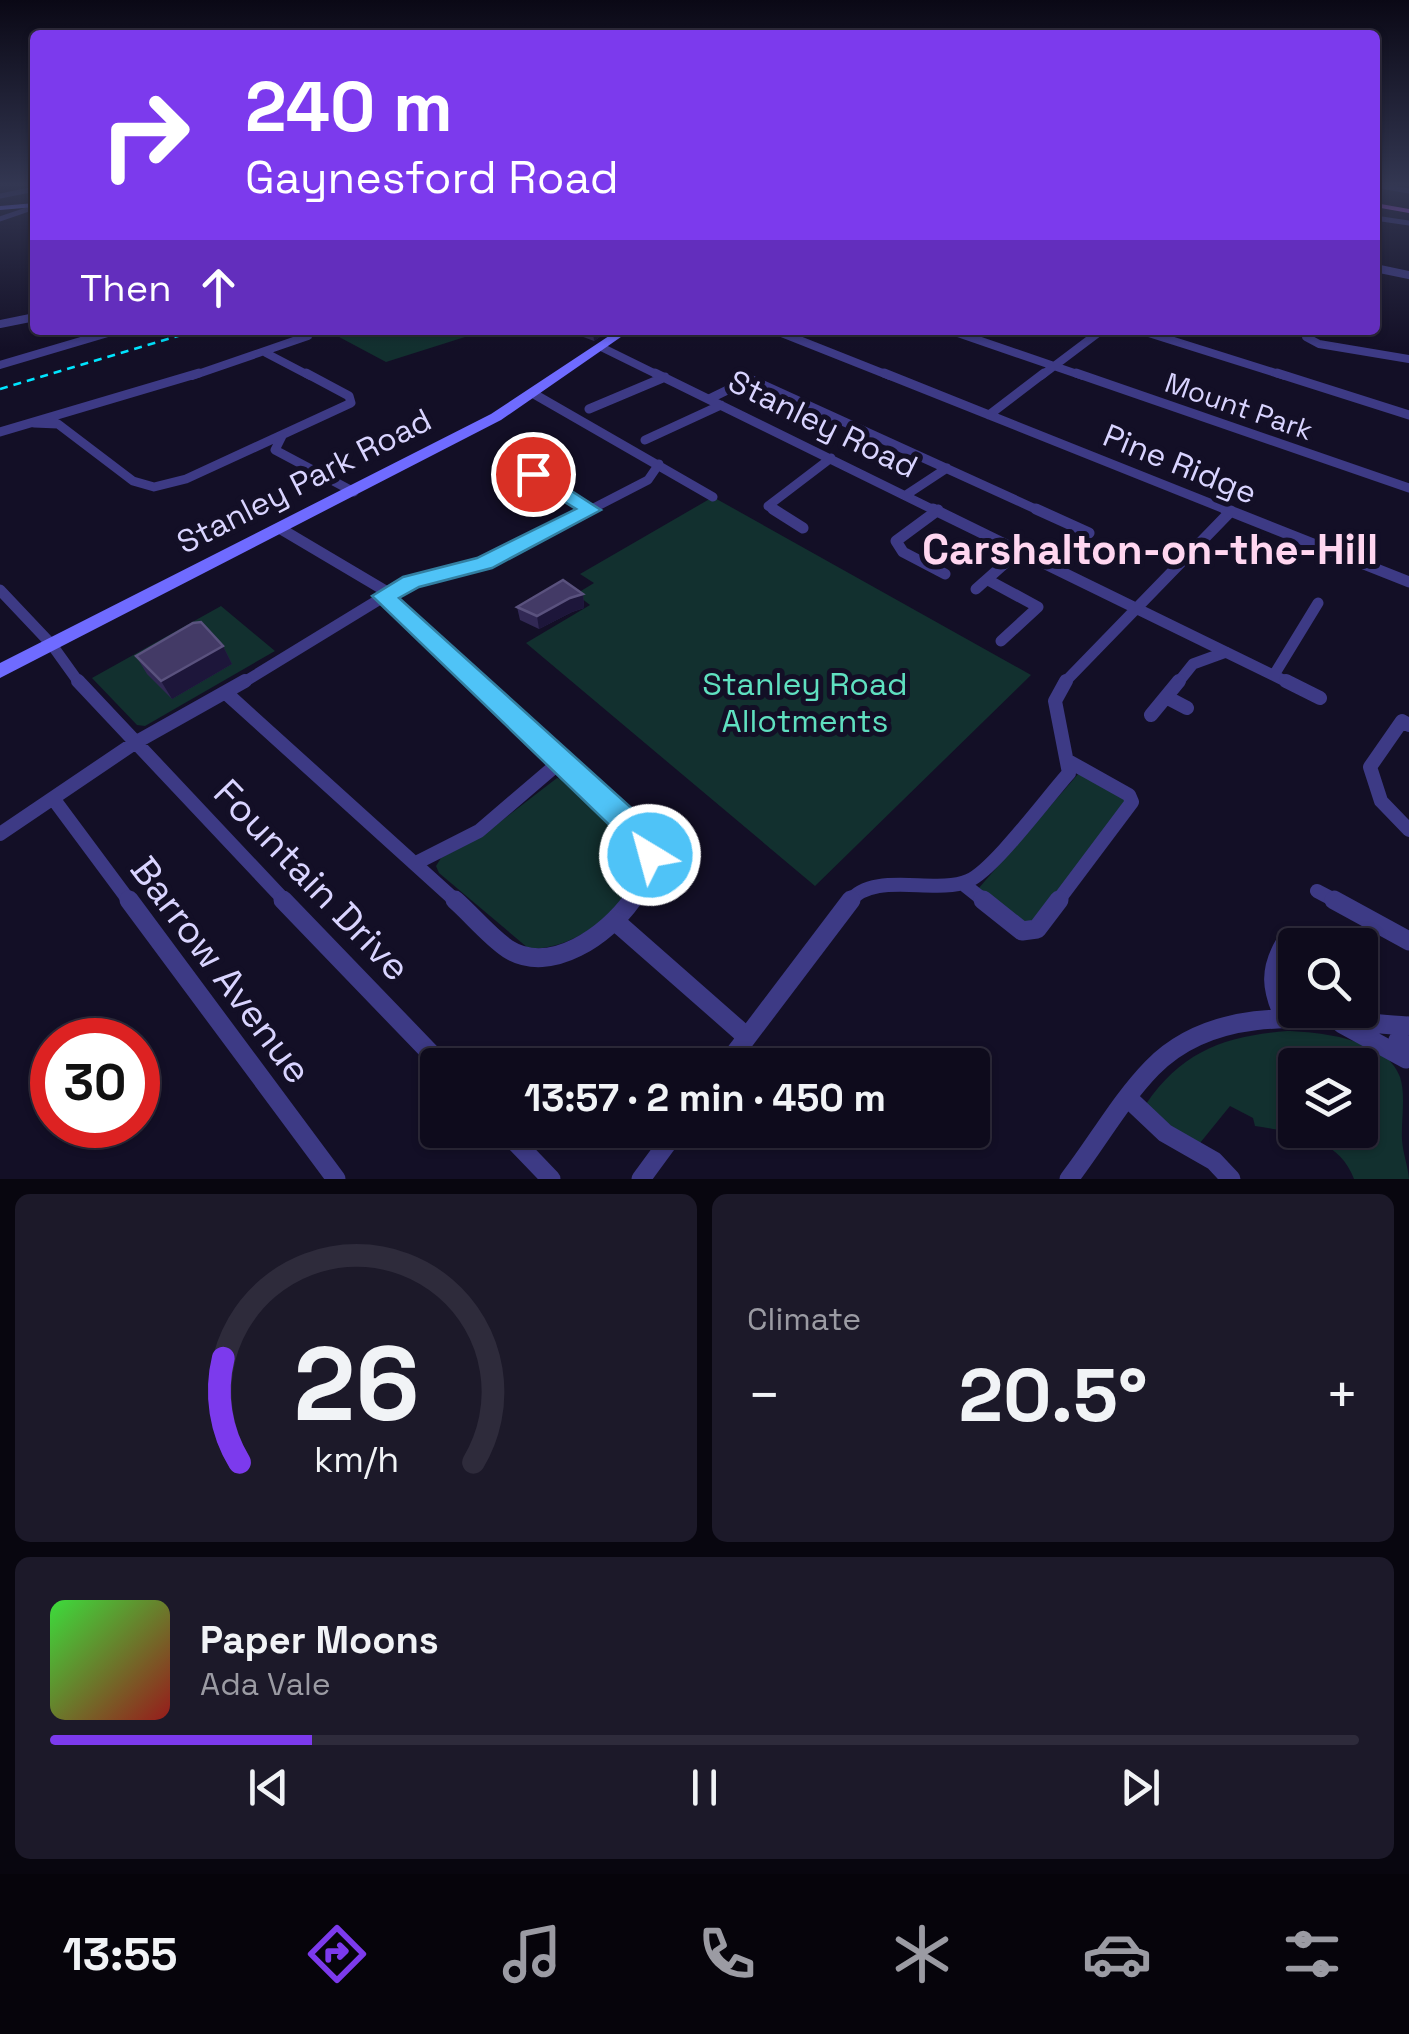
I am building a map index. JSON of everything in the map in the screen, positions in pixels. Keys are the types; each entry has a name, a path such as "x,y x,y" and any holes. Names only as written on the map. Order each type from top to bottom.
{"street":[{"path":"1380,269 1409,275"},
{"path":"0,324 30,318"},
{"path":"0,366 102,335"},
{"name":"Stanley Park Road","path":"0,670 354,492 534,394 618,335"},
{"name":"Pine Ridge","path":"787,335 1409,582"},
{"name":"Mount Park","path":"964,335 1409,488"},
{"path":"989,415 1095,335"},
{"path":"1154,335 1409,415"},
{"path":"1307,335 1319,344 1409,359"},
{"path":"0,432 266,353 308,336"},
{"name":"Stanley Road","path":"600,347 1320,698"},
{"path":"34,423 58,424 145,486 178,482 338,413 352,400 266,353"},
{"path":"588,409 664,377"},
{"path":"710,399 750,379 1089,532"},
{"path":"534,394 713,497"},
{"path":"645,440 721,405"},
{"path":"58,424 72,412"},
{"path":"275,450 282,436"},
{"path":"250,450 275,450 354,492"},
{"path":"803,528 768,506 831,458"},
{"path":"651,478 658,464"},
{"path":"906,495 948,468"},
{"path":"529,471 590,510"},
{"path":"0,834 133,744 226,694 386,595 411,582 458,572 651,478 678,476"},
{"path":"938,510 896,544 945,574"},
{"path":"739,1048 854,896 874,888 962,883 977,877 1070,773 1055,696 1231,511"},
{"path":"226,694 518,954 563,952 615,921 640,887 649,863 648,846 386,595 281,529"},
{"path":"976,590 1020,550"},
{"path":"988,580 1038,607 1000,641"},
{"name":"Fountain Drive","path":"0,590 52,644 94,703 426,1048"},
{"path":"1274,674 1318,603"},
{"path":"1151,714 1193,664 1226,652"},
{"path":"1166,697 1187,708"},
{"path":"1409,725 1402,721 1370,767 1380,802 1409,830"},
{"path":"416,863 490,823 561,761"},
{"path":"962,883 1022,931 1037,930 1132,802 1129,795 1070,762"},
{"name":"Barrow Avenue","path":"55,800 336,1179"},
{"path":"1318,891 1409,941"},
{"path":"615,921 747,1037"},
{"path":"1278,955 1269,969 1271,991 1278,1005"},
{"path":"1069,1179 1160,1059 1191,1037 1224,1023 1278,1018"},
{"path":"1378,1025 1408,1026"},
{"path":"1408,1026 1398,1040 1408,1061"},
{"path":"1349,1028 1408,1061"},
{"path":"1128,1098 1164,1133 1214,1161 1230,1179"},
{"path":"521,1148 551,1179"},
{"path":"641,1179 664,1148"}],"green space":[{"path":"335,335 471,335 386,362"},
{"name":"Stanley Road Allotments","path":"713,497 1031,675 815,886 526,643 590,605 576,594 594,583 580,574"},
{"path":"221,606 275,651 145,726 137,725 92,678"},
{"path":"1079,773 1127,800 1032,925 1025,927 978,889"},
{"path":"557,778 572,781 641,847 641,866 634,885 606,918 567,941 528,948 439,873 436,866 441,858 487,832"},
{"path":"1287,1031 1317,1033 1370,1048 1278,1048 1278,1130 1255,1126 1253,1118 1230,1106 1200,1143 1179,1133 1146,1104 1174,1071 1190,1059 1244,1037"},
{"path":"1378,1052 1393,1064 1402,1084 1402,1140 1409,1179 1354,1179 1330,1148 1378,1148"}],"building":[{"path":"563,580 583,594 537,616 517,607"},
{"path":"201,622 223,646 161,681 136,656 193,623"}],"railway":[{"path":"0,389 181,335"}],"district":[{"name":"Carshalton-on-the-Hill","path":"1150,549"}],"route":[{"path":"533,474 590,510 484,563 411,582 384,596 637,832 650,855"}]}
